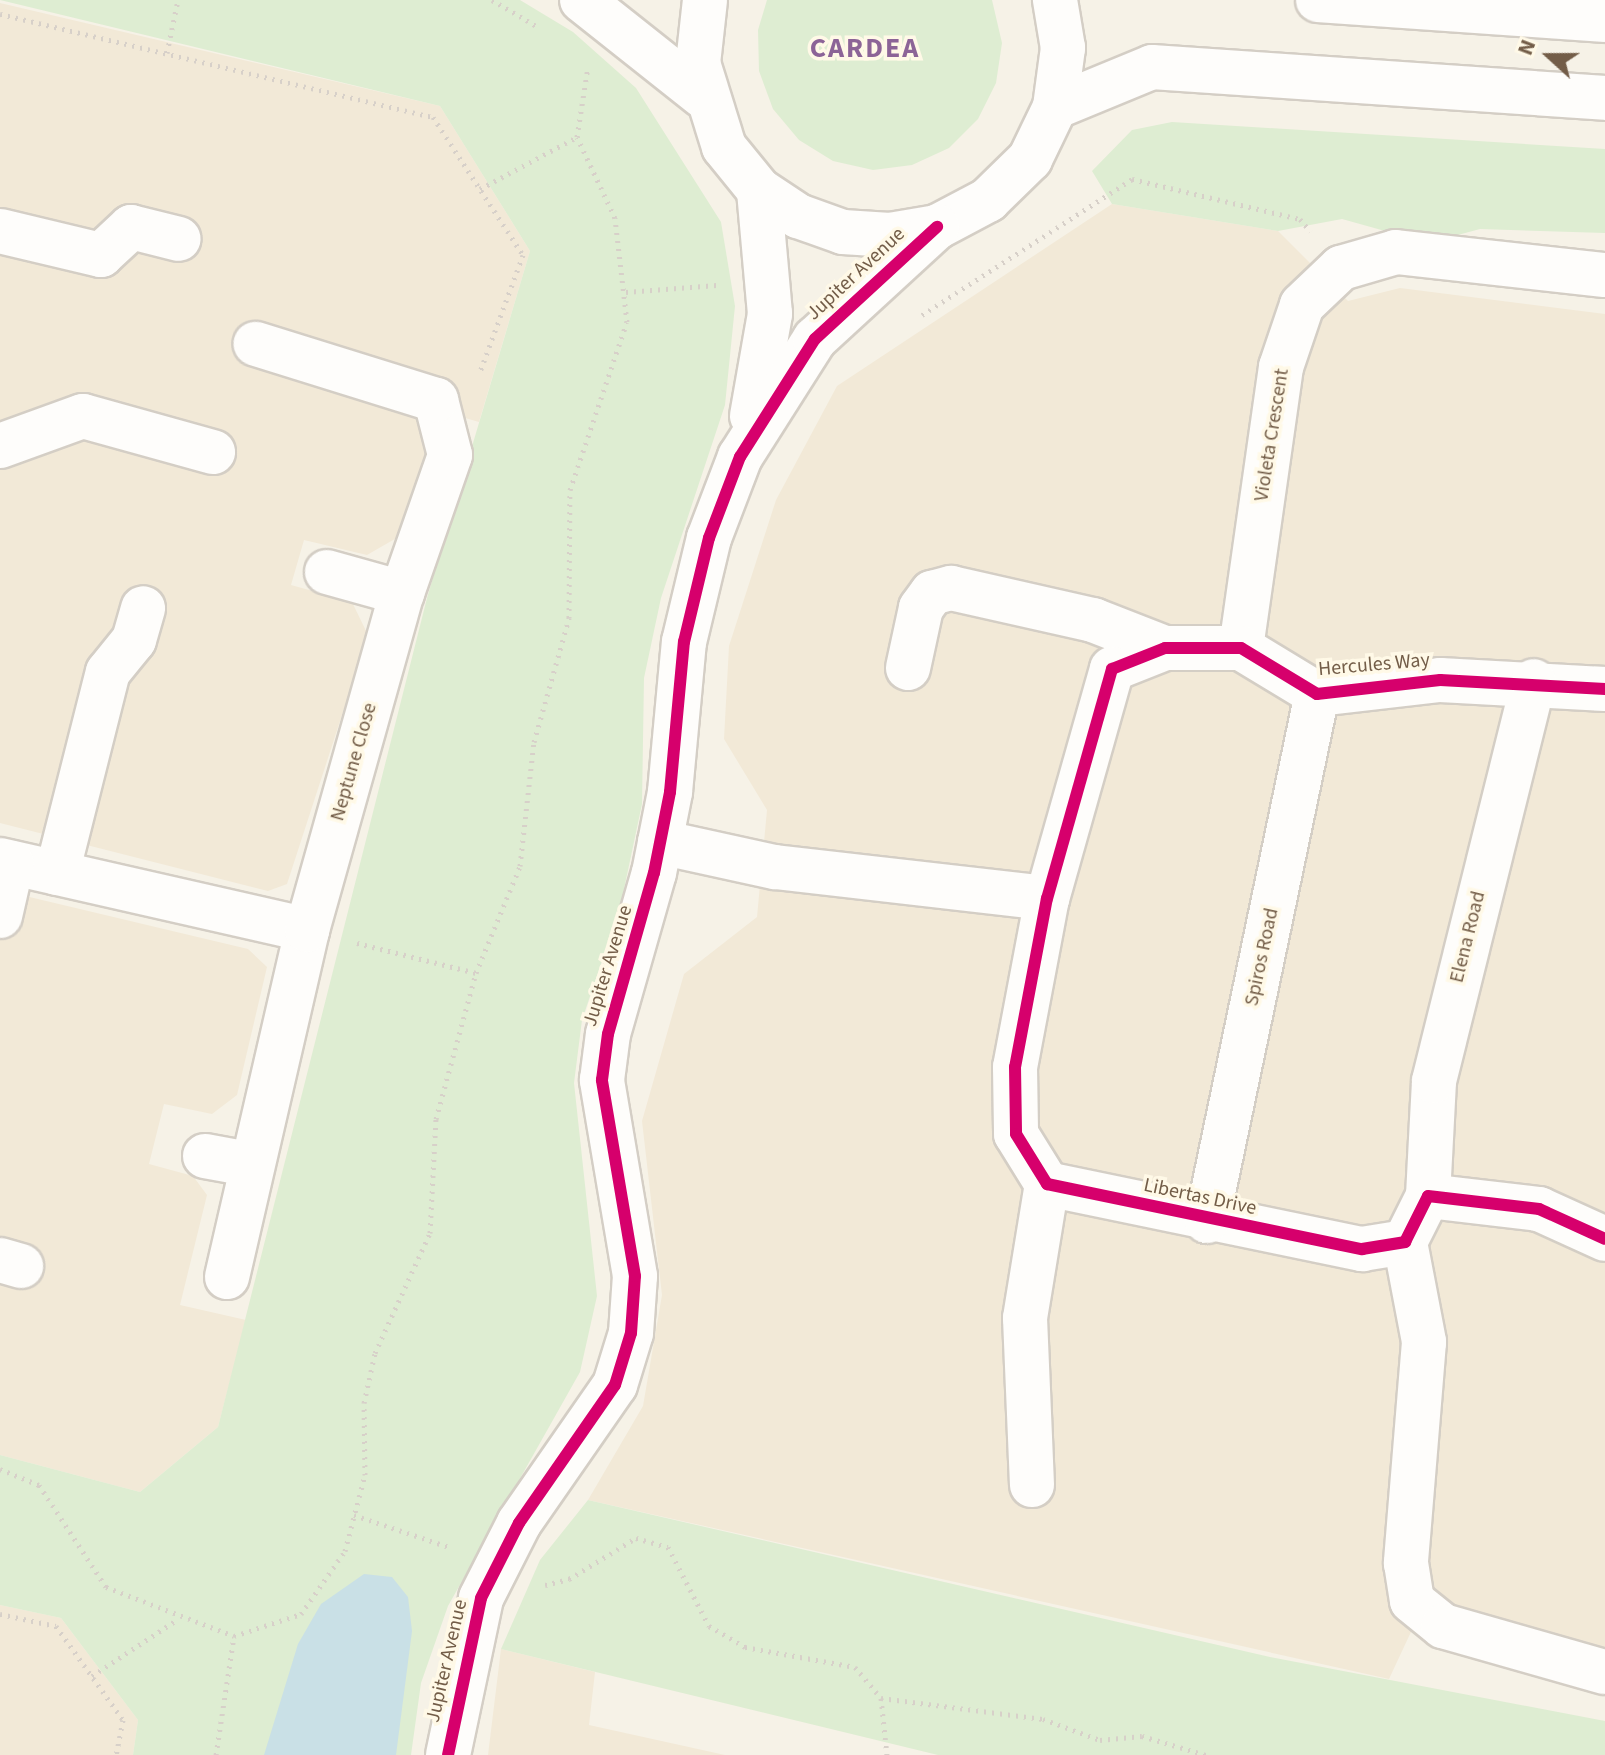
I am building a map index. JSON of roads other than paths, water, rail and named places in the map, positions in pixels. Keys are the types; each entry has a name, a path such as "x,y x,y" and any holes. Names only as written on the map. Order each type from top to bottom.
{"street":[{"path":"705,0 698,40 703,96 724,147 759,190 798,216 843,232 890,235 937,227 988,200 1030,159 1055,107 1063,48 1055,0"},
{"path":"1318,0 1605,20"},
{"path":"598,11 703,96"},
{"path":"1055,107 1152,67 1605,98"},
{"name":"Jupiter Avenue","path":"448,1755 481,1598 498,1564 615,1385 631,1333 635,1276 602,1080 660,842 684,642 740,457 770,314 759,190"},
{"path":"0,231 101,255 131,227 179,239"},
{"name":"Jupiter Avenue","path":"740,457 815,339 937,227"},
{"name":"Violeta Crescent","path":"1241,648 1281,367 1302,305 1341,268 1396,252 1605,275"},
{"name":"Neptune Close","path":"227,1277 249,1164 307,930 402,593 450,455 436,400 256,344"},
{"path":"0,446 83,416 213,452"},
{"path":"327,572 402,593"},
{"path":"908,668 921,608 932,593 951,588 1093,620 1165,648 1241,648"},
{"path":"57,873 108,672 134,640 143,608"},
{"path":"1032,1485 1025,1318 1047,1184 1016,1134 1015,1067 1047,898 1112,669 1165,648"},
{"name":"Hercules Way","path":"1241,648 1317,694 1440,680 1534,681 1605,689"},
{"name":"Elena Road","path":"1428,1196 1434,1081 1534,681"},
{"name":"Spiros Road","path":"1207,1221 1317,694"},
{"path":"660,842 775,867 1047,898"},
{"path":"0,916 6,862 307,930"},
{"path":"205,1156 249,1164"},
{"name":"Libertas Drive","path":"1047,1184 1207,1221 1362,1249 1405,1242"},
{"path":"1605,1239 1539,1209 1428,1196 1405,1242 1424,1342 1406,1563 1412,1601 1443,1626 1605,1672"}],"water":[{"path":"364,1574 392,1577 408,1597 412,1631 396,1755 264,1755 298,1644 321,1604"}],"district":[{"name":"CARDEA","path":"865,48"}]}
